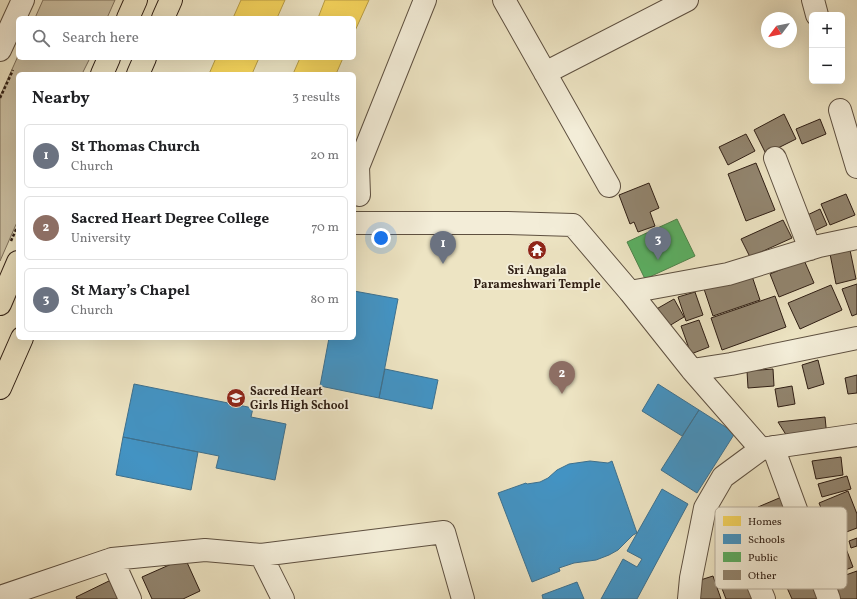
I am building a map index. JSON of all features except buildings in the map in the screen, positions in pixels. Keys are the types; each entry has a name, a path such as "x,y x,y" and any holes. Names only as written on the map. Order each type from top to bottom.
{"main road":[{"path":"129,16 136,0"},
{"path":"164,16 171,0"},
{"path":"103,72 108,60"},
{"path":"139,72 144,60"},
{"path":"0,304 16,267"},
{"path":"0,388 21,340"}],"street":[{"path":"0,50 23,0"},
{"path":"359,195 358,167 425,0"},
{"path":"505,0 609,186"},
{"path":"545,73 687,0"},
{"path":"812,0 817,12"},
{"path":"840,110 857,167"},
{"path":"775,158 810,249"},
{"path":"356,223 507,223 573,225 630,292 692,370 767,448 791,507"},
{"path":"630,292 728,274 810,249 857,238"},
{"path":"692,370 731,364 857,338"},
{"path":"689,599 691,578 705,508 723,477 767,448 857,437"},
{"path":"0,597 112,559 205,550 261,555 444,532 463,599"},
{"path":"261,555 283,599"},
{"path":"112,559 130,599"},
{"path":"760,589 764,599"},
{"path":"825,589 829,599"}],"path":[{"path":"0,98 15,65"}],"shaded area":[{"path":"43,0 115,0 108,16 36,16"},
{"path":"16,60 89,60 83,72 16,72 16,225 0,261 0,96"}],"place":[{"name":"Sri Angala Parameshwari Temple","path":"537,250"},
{"name":"St Mary’s Chapel","path":"658,260"},
{"name":"St Thomas Church","path":"443,264"},
{"name":"Sacred Heart Degree College","path":"562,394"},
{"name":"Sacred Heart Girls High School","path":"236,398"}]}
